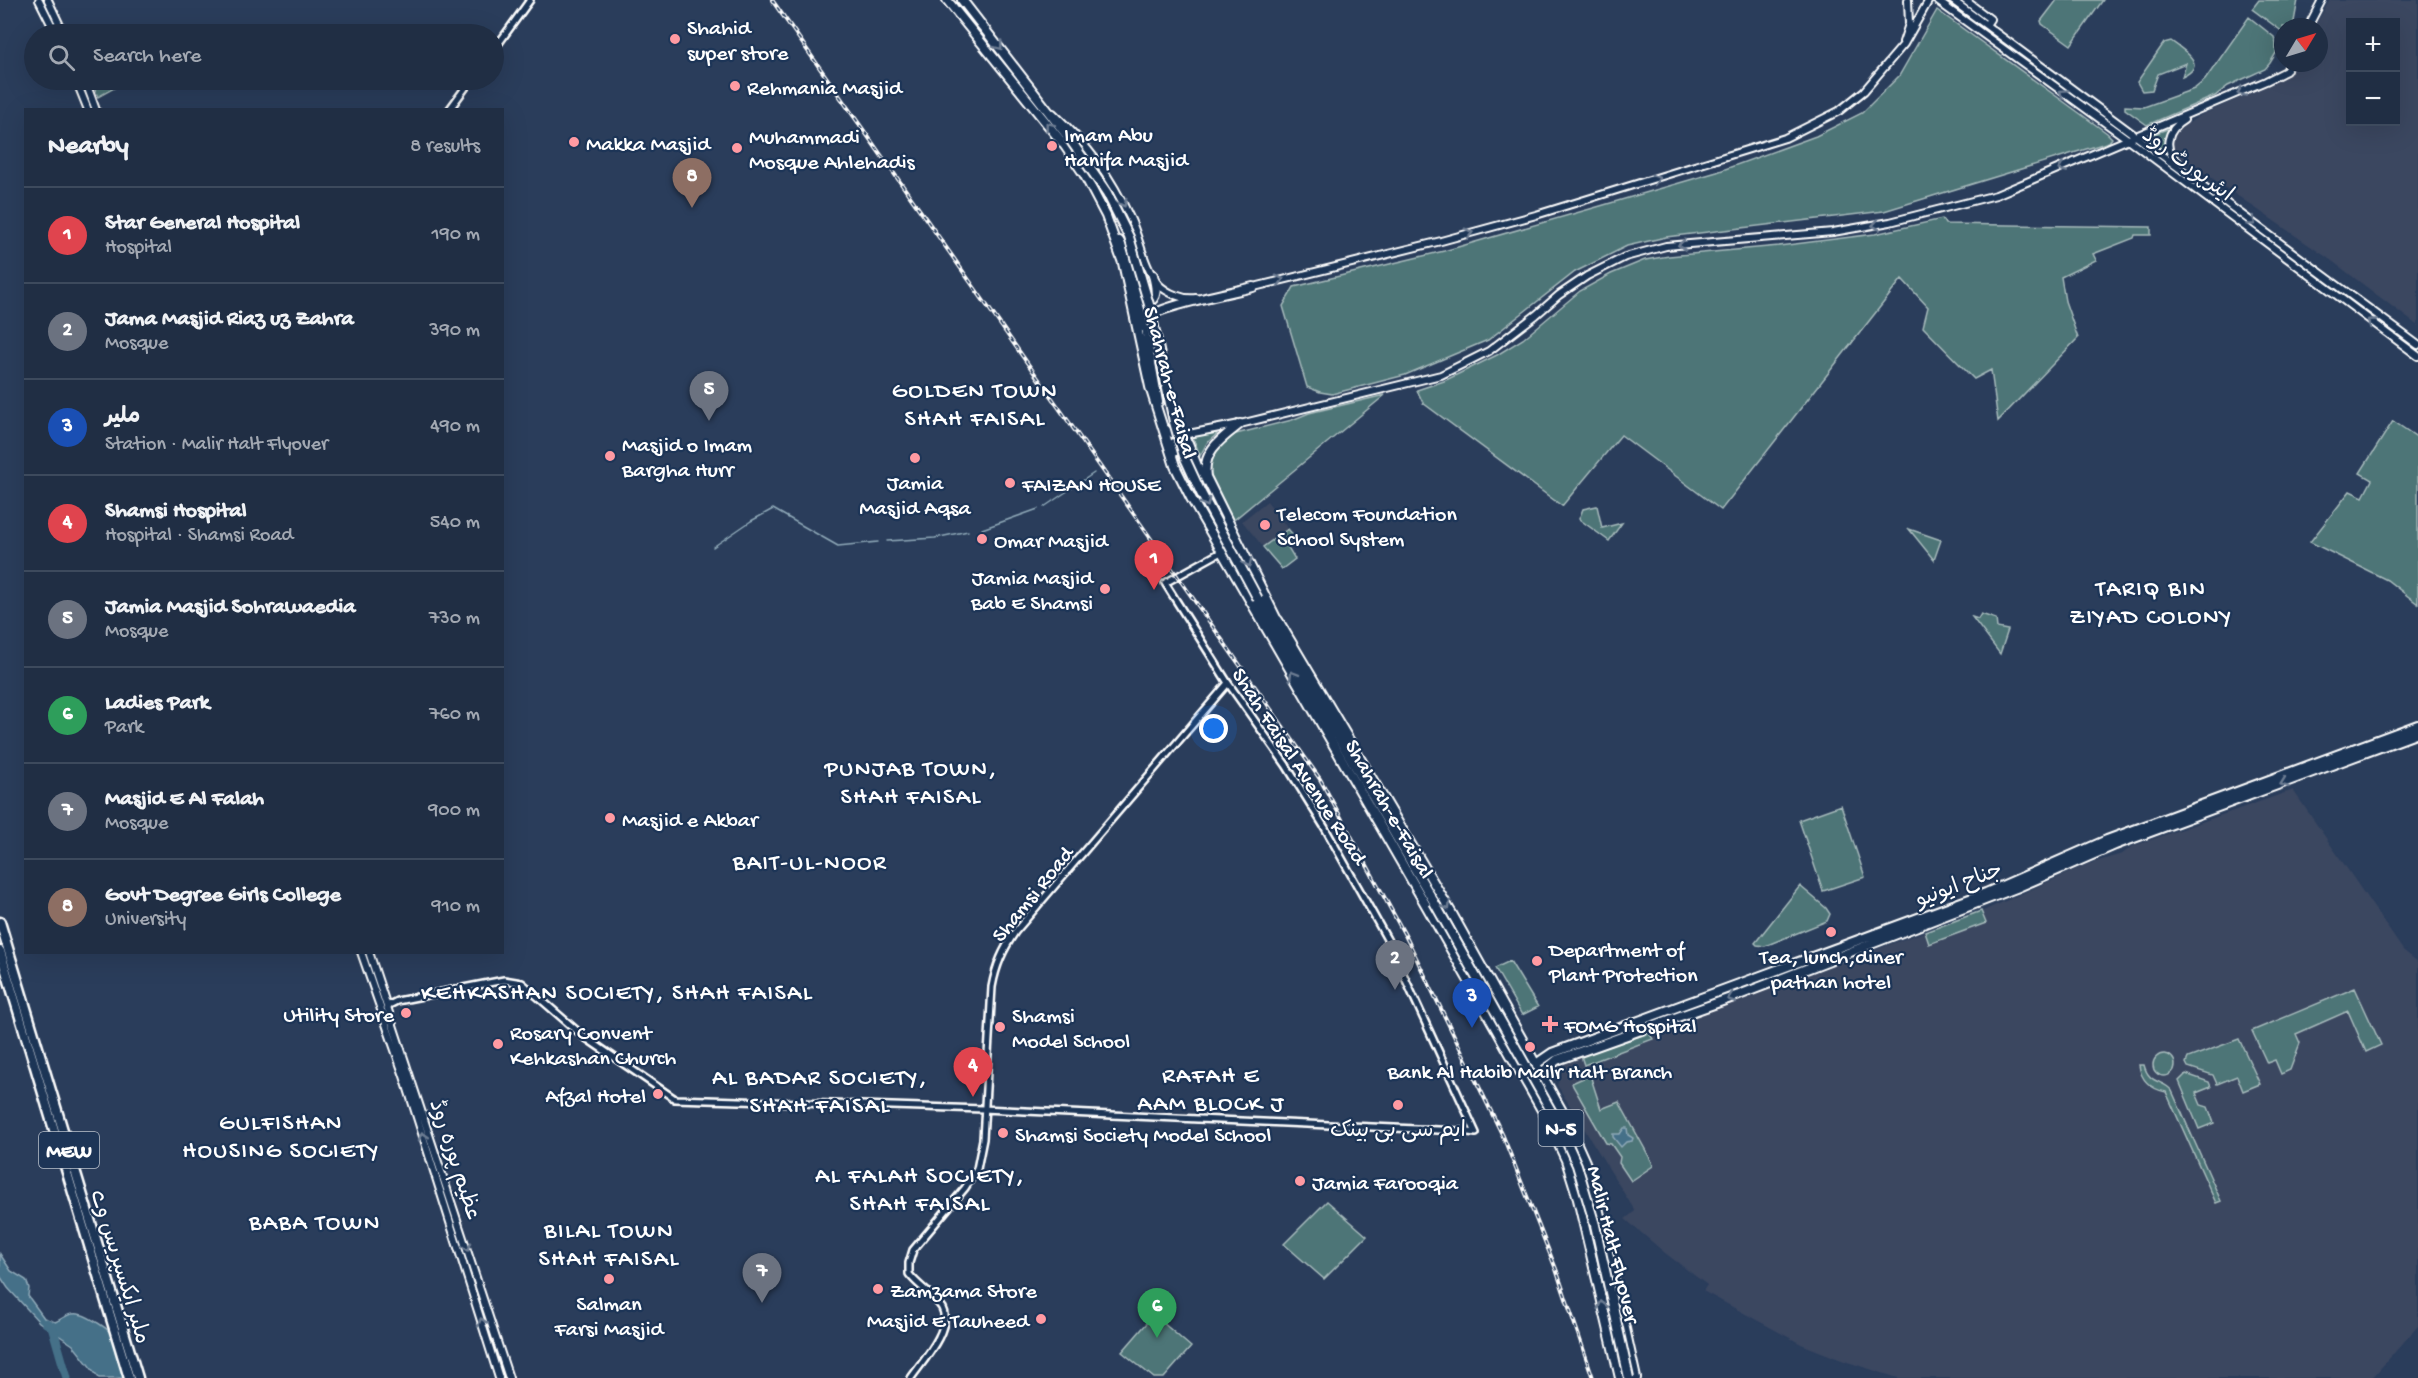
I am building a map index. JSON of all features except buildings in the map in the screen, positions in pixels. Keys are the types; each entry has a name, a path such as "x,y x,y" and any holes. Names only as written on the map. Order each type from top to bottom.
{"highway":[{"name":"Shahrah-e-Faisal","path":"947,0 1065,146 1097,196 1113,231 1123,263 1150,387 1175,466 1221,552 1431,905"},
{"name":"Shahrah-e-Faisal","path":"962,0 1048,108 1107,193 1129,237 1150,308 1174,422 1184,456 1201,493 1258,599 1431,905"},
{"path":"1113,231 1126,252 1139,301 1160,421"},
{"path":"1139,301 1147,304 1155,297 1153,275"},
{"path":"1149,350 1147,327 1150,316 1169,308 1253,287"},
{"path":"1240,424 1216,442 1208,453 1204,467 1215,499 1278,620 1456,922 1536,1064 1577,1144 1595,1195 1636,1378"},
{"path":"1191,498 1173,449 1174,443 1182,440 1189,444 1206,487 1215,499"},
{"path":"1278,620 1281,638"},
{"name":"جناح ایونیو","path":"1544,1080 1546,1069 1553,1062 1665,1016 1986,893 2108,840 2418,725"},
{"name":"جناح ایونیو","path":"1536,1064 1552,1053 1665,1016 1739,995 2016,888 2115,845 2418,733"},
{"name":"Malir Halt Flyover","path":"1431,905 1566,1160 1620,1378"},
{"name":"Malir Halt Flyover","path":"1431,905 1558,1123 1577,1165 1595,1225 1629,1378"},
{"name":"ملیر ایکسپریس وے","path":"0,922 138,1378"},
{"name":"ملیر ایکسپریس وے","path":"0,951 129,1378"},
{"path":"1502,1040 1510,1039 1518,1033"},
{"path":"1529,1088 1536,1064"},
{"path":"1577,1197 1587,1203 1595,1195"}],"main road":[{"path":"39,0 51,24"},
{"path":"48,0 59,24"},
{"path":"1899,51 1909,24 1908,0"},
{"path":"1048,108 1085,144 1112,180 1159,285 1169,292 1192,299 1253,287 1441,241 1525,218 1785,138 1839,111 1864,91 1912,34 1929,0"},
{"name":"ایئرپورٹ روڈ","path":"1936,0 2129,140 2418,356"},
{"name":"ایئرپورٹ روڈ","path":"1952,0 2418,345"},
{"path":"1965,0 1990,19 1986,25"},
{"path":"2313,18 2322,0"},
{"path":"1160,421 1168,432 1176,435 1240,424 1441,375 1489,351 1587,276 1624,257 1666,246 1833,232 1890,222 1996,195 2284,72"},
{"path":"80,90 87,108"},
{"path":"88,90 95,108"},
{"path":"2193,178 2185,167 2172,157 2168,141 2174,127 2205,107"},
{"name":"عظیم پورہ روڈ","path":"362,954 404,1076 499,1378"},
{"name":"عظیم پورہ روڈ","path":"370,954 509,1378"}],"street":[{"path":"504,36 530,0"},
{"path":"450,108 464,90"},
{"name":"Shah Faisal Avenue Road","path":"983,1109 1476,1133 1388,940 1307,797 1228,683 1165,583 1221,552"},
{"name":"Shamsi Road","path":"910,1378 942,1333 945,1321 943,1310 909,1274 909,1263 913,1250 965,1188 977,1169 983,1139 992,987 996,966 1005,947 1228,683"},
{"path":"387,1006 397,1001 504,980 522,983 583,1036 675,1099 983,1109"}],"shaded area":[{"path":"2330,0 2418,0 2418,326 2332,261 2174,152 2171,146 2175,132 2201,115 2274,83 2290,72 2328,72 2328,18 2319,18"},
{"name":"Telecom Foundation School System","path":"1267,501 1288,529 1263,547 1242,521"},
{"path":"2293,790 2403,950 2418,962 2418,1326 2372,1378 1898,1378 1844,1361 1801,1344 1703,1291 1707,1285 1625,1219 1635,1211 1557,1085 1559,1080 1554,1070 1580,1056 1658,1030 1974,915 2088,864 2122,854 2133,846"},
{"path":"1624,1128 1627,1128 1628,1135 1633,1138 1621,1147 1613,1134 1620,1134"},
{"path":"0,1254 11,1271 26,1280 29,1288 28,1296 44,1318 55,1322 68,1315 79,1314 98,1323 118,1340 141,1378 99,1378 73,1345 39,1322 8,1288 0,1276"}],"green space":[{"path":"2057,0 2103,0 2071,45 2041,21"},
{"path":"2259,0 2298,0 2295,18 2274,18 2274,25 2252,9"},
{"path":"1937,10 2112,138 2109,142 1884,211 1666,237 1627,246 1575,272 1488,340 1405,375 1332,394 1307,387 1283,306 1294,287 1444,251 1597,207 1717,172 1816,136 1862,113 1899,76"},
{"path":"2249,17 2274,37 2274,56 2265,69 2228,86 2215,96 2147,125 2125,109 2125,106 2144,107 2194,89 2205,80"},
{"path":"2171,41 2187,53 2194,63 2194,68 2182,77 2186,63 2158,74 2152,90 2142,91 2137,82 2164,43"},
{"path":"95,90 111,90 98,97"},
{"path":"2170,128 2166,142 2167,152 2145,137"},
{"path":"1942,219 1945,224 2151,227 2151,235 2135,235 2134,238 2093,254 2096,260 2061,277 2065,301 2078,338 1998,421 1991,370 1974,379 1923,327 1928,307 1902,279 1721,510 1621,435 1562,506 1423,403 1417,390 1444,381 1497,355 1523,339 1580,291 1611,274 1645,260 1875,234"},
{"path":"1385,395 1235,519 1230,520 1208,469 1208,461 1216,448 1228,436"},
{"path":"2393,421 2418,438 2418,604 2387,580 2310,542 2350,491 2363,497 2372,480 2360,473"},
{"path":"1216,432 1217,434 1207,443 1200,456 1193,437"},
{"path":"1597,506 1602,528 1622,523 1609,541 1579,519 1583,509"},
{"path":"1288,529 1295,537 1286,544 1295,559 1282,569 1263,547"},
{"path":"1909,529 1941,540 1934,560"},
{"path":"1981,614 1996,619 1997,628 2008,630 2000,654 1972,617 1978,619"},
{"path":"1841,805 1865,877 1823,891 1799,820"},
{"path":"1800,886 1826,908 1830,914 1827,921 1765,946 1757,945 1755,943"},
{"path":"1981,911 1986,923 1929,944 1925,932"},
{"path":"1510,961 1538,1007 1522,1015 1495,968"},
{"path":"2355,988 2381,1045 2366,1052 2348,1011 2296,1034 2300,1043 2290,1070 2281,1074 2275,1060 2267,1063 2252,1031"},
{"path":"1649,1033 1653,1039 1584,1065 1581,1056"},
{"path":"2239,1039 2260,1084 2243,1091 2237,1076 2217,1084 2213,1075 2188,1067 2186,1063 2188,1058"},
{"path":"2164,1054 2172,1057 2175,1065 2172,1073 2164,1076 2156,1073 2153,1065 2156,1057"},
{"path":"2139,1065 2144,1065 2149,1076 2172,1091 2221,1201 2216,1203 2166,1092 2156,1089 2144,1080"},
{"path":"2186,1074 2209,1082 2211,1087 2196,1093 2201,1105 2208,1107 2214,1123 2199,1129 2179,1081"},
{"path":"1590,1075 1601,1109 1619,1102 1652,1162 1653,1166 1631,1181 1619,1163 1620,1157 1611,1144 1606,1143 1573,1086 1572,1083"},
{"path":"1327,1201 1367,1236 1324,1279 1284,1244"},
{"path":"1154,1315 1191,1347 1164,1378 1154,1378 1122,1352"}],"waterway":[{"path":"1044,507 1094,473"},
{"path":"713,547 773,509 838,546 878,542"},
{"path":"982,529 1038,509"},
{"path":"887,541 935,538 968,531"},
{"path":"46,1323 52,1326 67,1378"}],"railway":[{"path":"772,0 1320,779 1406,937 1503,1136 1556,1269 1593,1378"}],"place":[{"name":"Shahid super store","path":"675,39"},
{"name":"Rehmania Masjid","path":"735,86"},
{"name":"Makka Masjid","path":"574,142"},
{"name":"Imam Abu Hanifa Masjid","path":"1052,146"},
{"name":"Muhammadi Mosque Ahlehadis","path":"737,148"},
{"name":"Govt Degree Girls College","path":"692,208"},
{"name":"Jamia Masjid Sohrawaedia","path":"709,421"},
{"name":"Masjid o Imam Bargha Hurr","path":"610,456"},
{"name":"Jamia Masjid Aqsa","path":"915,458"},
{"name":"FAIZAN HOUSE","path":"1010,483"},
{"name":"Telecom Foundation School System","path":"1265,525"},
{"name":"Omar Masjid","path":"982,539"},
{"name":"Jamia Masjid Bab E Shamsi","path":"1105,589"},
{"name":"Star General Hospital","path":"1154,590"},
{"name":"Masjid e Akbar","path":"610,818"},
{"name":"Tea, lunch,diner pathan hotel","path":"1831,932"},
{"name":"Department of Plant Protection","path":"1537,961"},
{"name":"Jama Masjid Riaz uz Zahra","path":"1395,990"},
{"name":"Utility Store","path":"406,1013"},
{"name":"FOMG Hospital","path":"1550,1024"},
{"name":"Shamsi Model School","path":"1000,1027"},
{"name":"ملیر","path":"1472,1028"},
{"name":"Rosary Convent Kehkashan Church","path":"498,1044"},
{"name":"Bank Al Habib Mailr Halt Branch","path":"1530,1047"},
{"name":"Afzal Hotel","path":"658,1094"},
{"name":"Shamsi Hospital","path":"973,1097"},
{"name":"ایم سی بی بینک","path":"1398,1105"},
{"name":"Shamsi Society Model School","path":"1003,1133"},
{"name":"Jamia Farooqia","path":"1300,1181"},
{"name":"Salman Farsi Masjid","path":"609,1279"},
{"name":"Zamzama Store","path":"878,1289"},
{"name":"Masjid E Al Falah","path":"762,1303"},
{"name":"Masjid E Tauheed","path":"1041,1319"},
{"name":"Ladies Park","path":"1157,1338"}],"district":[{"name":"GOLDEN TOWN SHAH FAISAL","path":"975,403"},
{"name":"TARIQ BIN ZIYAD COLONY","path":"2151,601"},
{"name":"PUNJAB TOWN, SHAH FAISAL","path":"911,781"},
{"name":"BAIT-UL-NOOR","path":"810,861"},
{"name":"KEHKASHAN SOCIETY, SHAH FAISAL","path":"617,991"},
{"name":"RAFAH E AAM BLOCK J","path":"1211,1088"},
{"name":"AL BADAR SOCIETY, SHAH FAISAL","path":"820,1090"},
{"name":"GULFISHAN HOUSING SOCIETY","path":"281,1135"},
{"name":"AL FALAH SOCIETY, SHAH FAISAL","path":"920,1188"},
{"name":"BABA TOWN","path":"315,1221"},
{"name":"BILAL TOWN SHAH FAISAL","path":"609,1243"}]}
